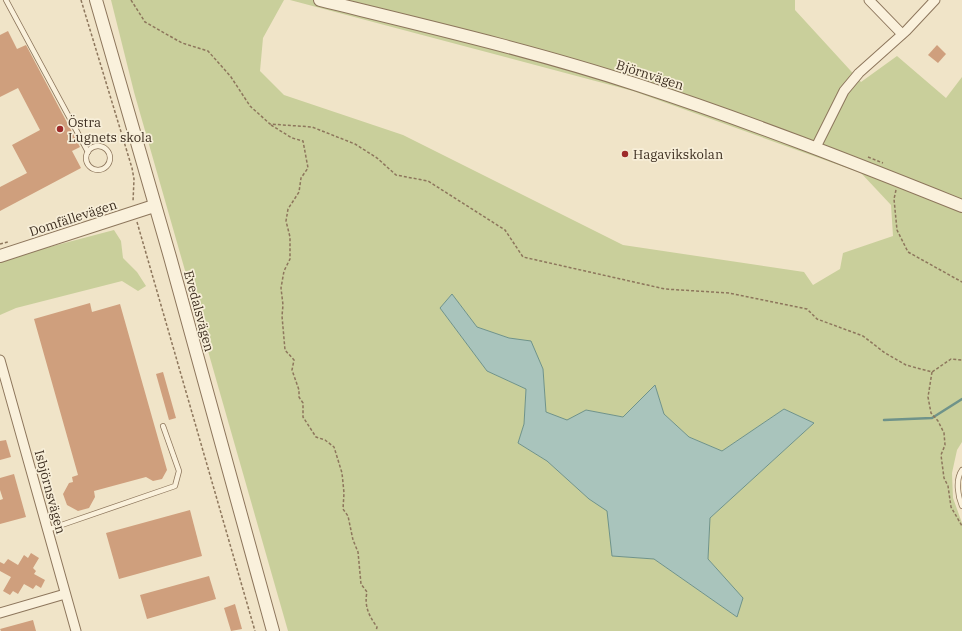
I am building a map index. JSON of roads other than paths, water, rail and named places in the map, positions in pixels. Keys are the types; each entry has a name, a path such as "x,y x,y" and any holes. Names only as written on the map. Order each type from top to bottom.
{"street":[{"name":"Evedalsvägen","path":"96,0 273,631"},
{"name":"Björnvägen","path":"320,0 493,42 637,84 776,132 962,206"},
{"path":"869,0 902,34"},
{"path":"816,148 844,90 859,73 902,34 935,0"},
{"name":"Domfällevägen","path":"0,256 134,208 154,206"},
{"name":"Isbjörnsvägen","path":"0,360 76,631"},
{"path":"0,613 65,594"}],"lane":[{"path":"6,0 88,152 87,162 91,168 98,170 108,163 109,155 105,149 97,146 88,152"},
{"path":"47,530 175,486 179,471 163,426"},
{"path":"962,470 960,474 958,496 962,506"}],"water":[{"path":"452,294 477,327 509,338 531,341 543,369 546,412 567,420 586,410 623,417 655,385 664,414 689,437 722,451 784,409 814,423 710,518 708,559 743,598 737,617 654,559 612,556 607,511 589,499 547,461 518,443 524,424 526,389 487,371 440,308"}],"waterway":[{"path":"884,420 932,418 962,399"}],"place":[{"name":"Östra Lugnets skola","path":"60,129"},
{"name":"Hagavikskolan","path":"625,154"}]}
